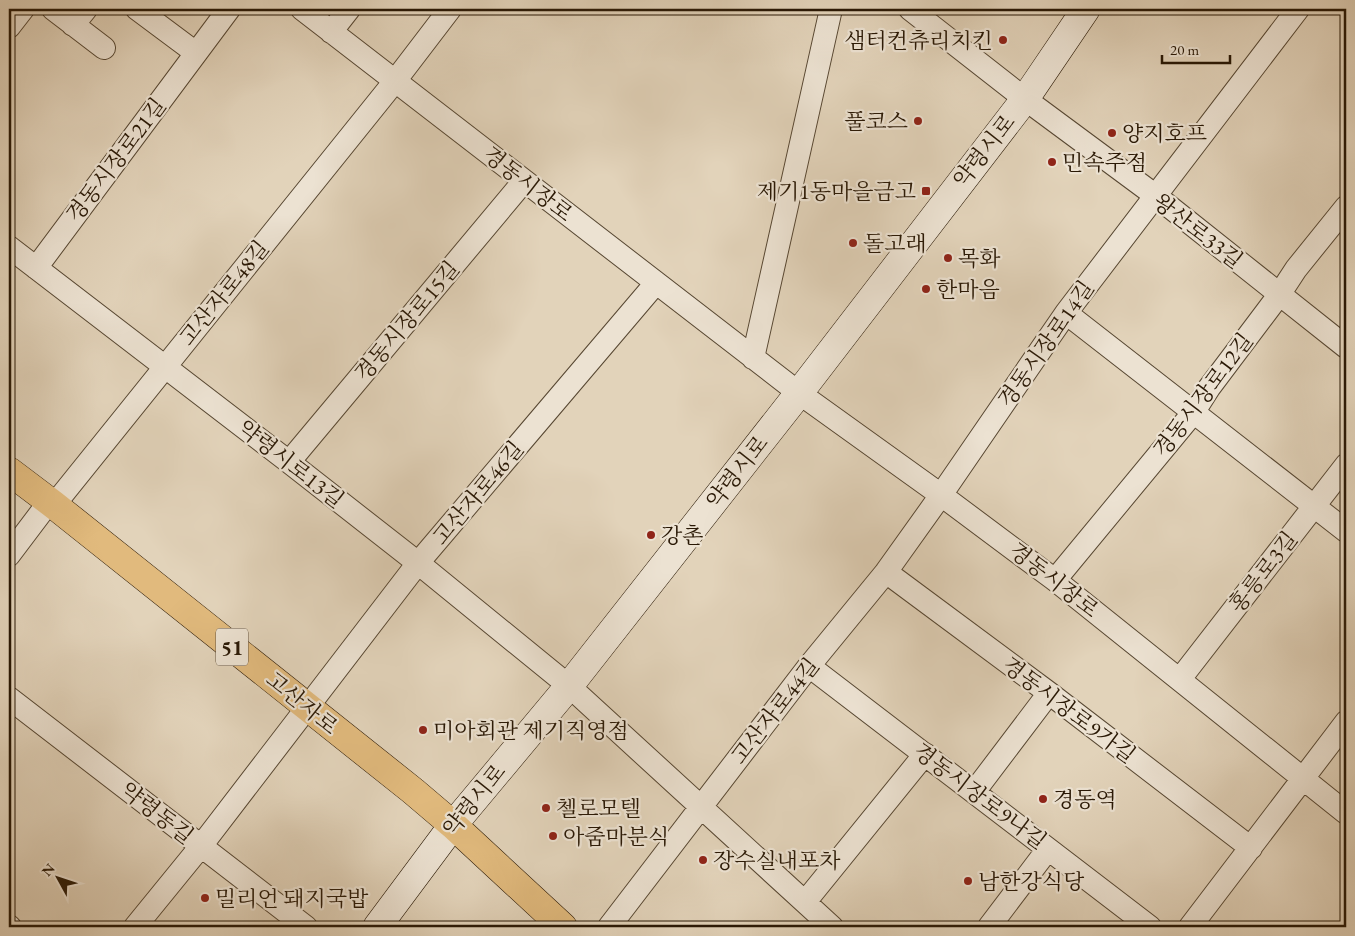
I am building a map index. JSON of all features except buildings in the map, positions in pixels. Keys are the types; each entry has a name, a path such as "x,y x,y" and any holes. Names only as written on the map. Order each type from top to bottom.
{"main road":[{"name":"약령시로","path":"377,927 453,825 569,686 798,393 1025,99 1086,9"},
{"name":"고산자로","path":"9,471 52,503 453,825 563,927"}],"street":[{"path":"9,27 23,9"},
{"path":"53,9 80,17 104,48"},
{"path":"137,9 196,53"},
{"name":"경동시장로21길","path":"36,268 230,9"},
{"name":"경동시장로","path":"302,9 798,393 941,495 1055,580 1346,813"},
{"path":"331,32 349,9"},
{"name":"고산자로48길","path":"52,503 395,82 450,9"},
{"path":"753,358 831,9"},
{"name":"왕산로33길","path":"910,9 1025,99 1156,196 1346,347"},
{"name":"경동시장로14길","path":"941,495 1066,313 1298,9"},
{"name":"경동시장로15길","path":"289,462 524,181"},
{"name":"경동시장로12길","path":"1055,580 1193,413 1209,388 1279,295 1296,269 1346,207"},
{"name":"약령시로13길","path":"9,247 418,563 569,686 832,927"},
{"name":"고산자로46길","path":"135,927 200,846 418,563 656,283"},
{"path":"1066,313 1346,531"},
{"name":"홍릉로3길","path":"1180,680 1346,465"},
{"name":"고산자로44길","path":"609,927 809,666 886,572 941,495"},
{"path":"9,555 52,503"},
{"name":"경동시장로9가길","path":"886,572 1252,848"},
{"name":"경동시장로9나길","path":"809,666 1150,927"},
{"path":"974,792 1049,694"},
{"name":"약령동길","path":"9,698 306,927"},
{"path":"1190,927 1346,722"},
{"path":"805,902 925,754"},
{"path":"989,927 1048,849"}],"place":[{"name":"샘터컨츄리치킨","path":"1003,40"},
{"name":"풀코스","path":"918,121"},
{"name":"양지호프","path":"1112,133"},
{"name":"민속주점","path":"1052,162"},
{"name":"제기1동마을금고","path":"926,191"},
{"name":"돌고래","path":"853,243"},
{"name":"목화","path":"948,258"},
{"name":"한마음","path":"926,289"},
{"name":"강촌","path":"651,535"},
{"name":"미아회관 제기직영점","path":"423,730"},
{"name":"경동역","path":"1043,799"},
{"name":"첼로모텔","path":"546,808"},
{"name":"아줌마분식","path":"553,836"},
{"name":"장수실내포차","path":"703,860"},
{"name":"남한강식당","path":"968,881"},
{"name":"밀리언 돼지국밥","path":"205,898"}]}
